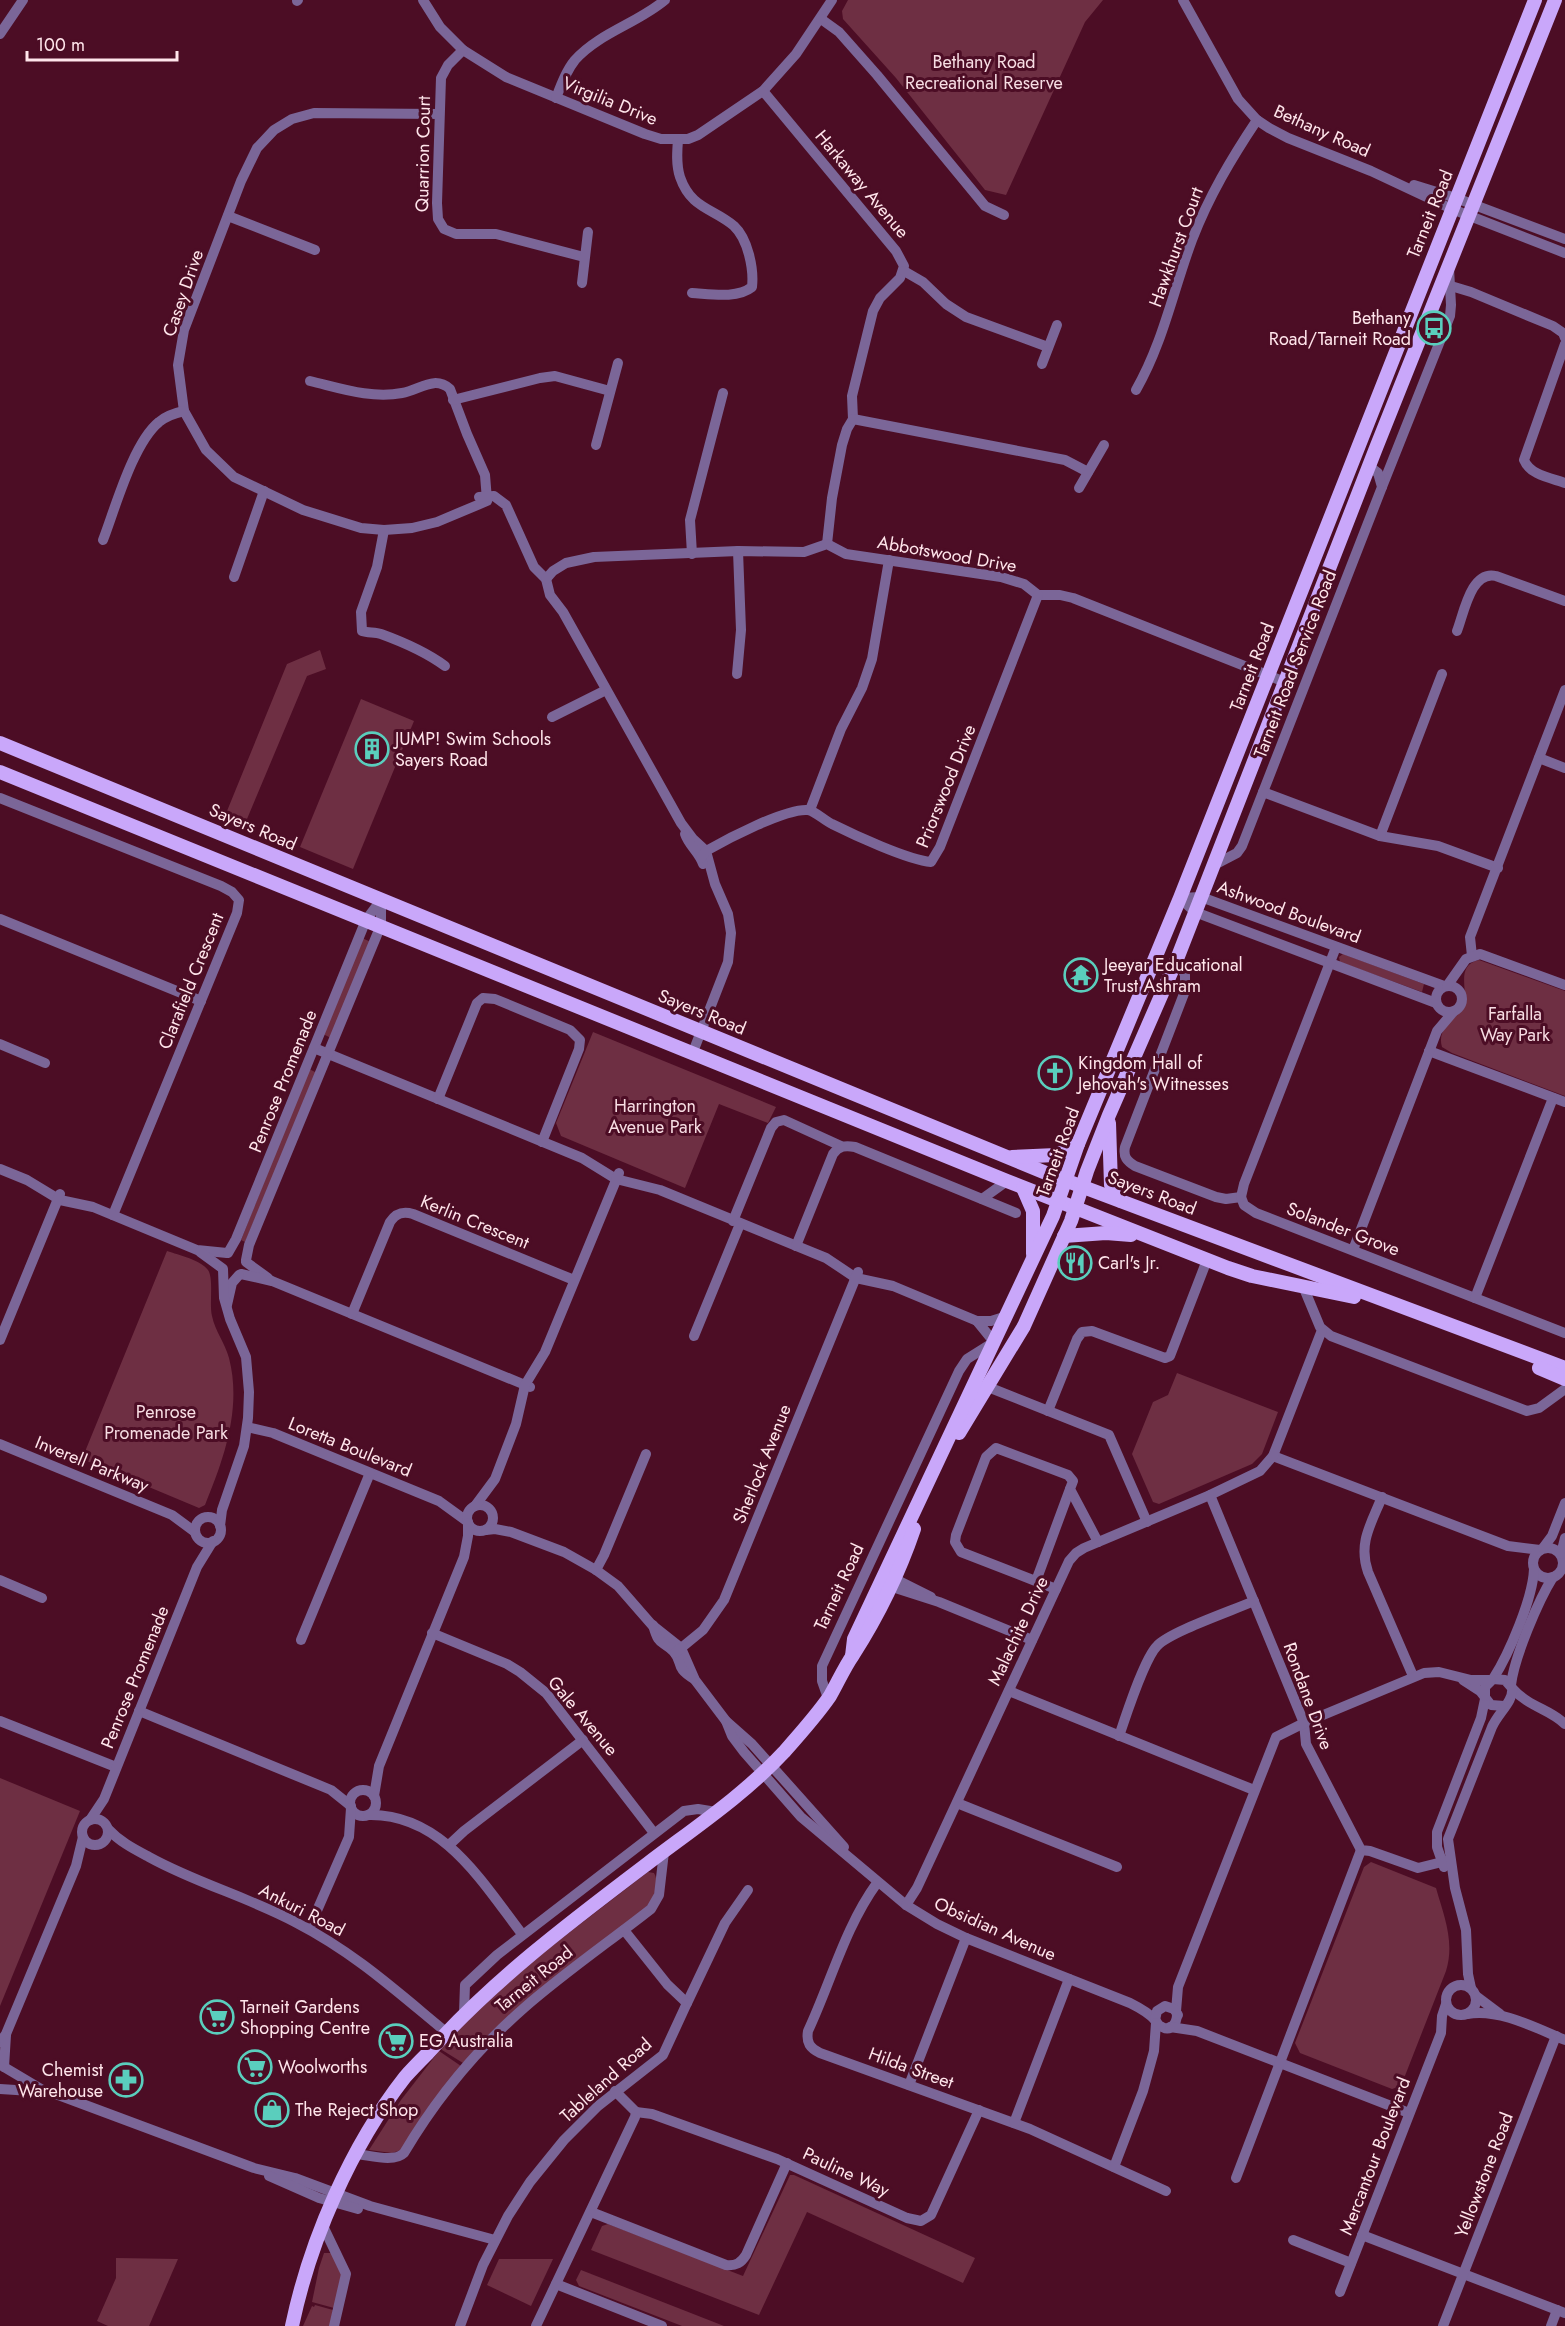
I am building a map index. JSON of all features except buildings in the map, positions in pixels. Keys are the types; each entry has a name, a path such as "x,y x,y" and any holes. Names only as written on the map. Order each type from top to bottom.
{"main road":[{"name":"Tarneit Road","path":"933,1476 950,1434 1059,1202 1078,1144 1180,898 1535,0"},
{"name":"Tarneit Road","path":"292,2326 300,2291 335,2198 356,2154 384,2107 407,2075 464,2013 512,1968 716,1812 766,1769 828,1698 852,1656 854,1639 887,1580 924,1493 1024,1326 1065,1236 1109,1115 1177,959 1369,466 1555,0"},
{"path":"1304,581 1325,548 1355,473 1361,466 1369,466"},
{"name":"Sayers Road","path":"0,743 1007,1157 1394,1306 1565,1368"},
{"name":"Sayers Road","path":"0,772 1023,1188 1207,1260 1252,1276 1394,1306"},
{"path":"1109,1115 1110,1179 1113,1190 1121,1201"},
{"path":"1007,1157 1056,1155 1078,1144"},
{"path":"1023,1188 1033,1211 1033,1260"},
{"path":"1065,1236 1106,1233 1145,1236"},
{"name":"Sayers Road","path":"1470,1334 1565,1379"}],"street":[{"path":"0,34 23,0"},
{"path":"556,98 575,60 595,44 665,0"},
{"name":"Virgilia Drive","path":"425,1 440,27 463,50 506,77 645,134 661,139 678,140 698,135 763,91 796,54 832,0"},
{"name":"Bethany Road","path":"1183,0 1230,87 1257,120 1288,138 1472,211 1565,253"},
{"path":"821,19 839,32 877,75 985,206 1004,215"},
{"name":"Quarrion Court","path":"463,50 448,65 441,78 438,219 444,229 456,234 496,234 584,257"},
{"name":"Harkaway Avenue","path":"763,91 896,251 902,261 904,271"},
{"name":"Casey Drive","path":"439,114 314,113 292,119 274,130 257,148 241,181 184,330 178,365 184,411 206,450 234,477 303,510 361,528 384,530 412,528 437,522 487,498"},
{"name":"Hawkhurst Court","path":"1136,390 1147,370 1169,316 1191,242 1208,201 1228,163 1257,120"},
{"path":"678,140 677,168 683,185 699,205 733,226 742,236 753,277 752,287 747,291 735,294 692,294"},
{"name":"Bethany Road","path":"1472,211 1565,239"},
{"path":"228,216 315,250"},
{"path":"582,283 588,231"},
{"name":"Tarneit Road","path":"1382,487 1450,316 1449,268"},
{"path":"550,577 588,558 738,551 804,552 827,544 832,498 842,445 853,419 852,396 873,311 880,298 904,271 923,282 946,304 966,316 1048,347"},
{"path":"1451,291 1475,295 1552,326 1563,333 1565,338"},
{"path":"1042,364 1058,325"},
{"path":"1565,344 1524,460 1530,469 1565,483"},
{"path":"596,445 618,363"},
{"path":"453,400 555,376 610,391"},
{"path":"310,381 376,395 403,393 437,382 450,389 485,475 487,498 497,504 516,529 534,567 550,577 563,612 681,823 687,840 705,855 706,872 715,884 728,914 731,933 725,971 693,1052"},
{"path":"692,554 690,520 723,393"},
{"path":"104,540 138,451 146,436 169,415 184,411"},
{"path":"853,419 1065,460 1088,472"},
{"path":"1079,488 1104,445"},
{"path":"1369,466 1376,471 1382,487"},
{"name":"Tarneit Road Service Road","path":"1214,865 1239,851 1382,487"},
{"path":"234,577 264,491"},
{"path":"384,530 376,567 361,612 362,631 392,638 432,656 445,666"},
{"name":"Abbotswood Drive","path":"827,544 846,554 1001,577 1024,584 1038,595 1060,595 1073,598 1285,682"},
{"path":"738,551 741,630 738,674"},
{"path":"705,855 762,822 787,813 810,810 840,729 862,688 872,659 889,560"},
{"path":"1457,631 1475,584 1486,576 1496,576 1565,601"},
{"name":"Priorswood Drive","path":"810,810 834,825 910,857 931,862 944,836 1038,595"},
{"path":"1380,836 1442,674"},
{"path":"552,717 606,690"},
{"path":"1476,955 1475,928 1565,690"},
{"path":"1539,758 1565,768"},
{"path":"1263,792 1380,836 1438,846 1498,868"},
{"name":"Clarafield Crescent","path":"0,798 211,882 235,894 239,900 237,913 113,1215"},
{"name":"Ashwood Boulevard","path":"1180,898 1201,897 1446,986"},
{"name":"Ashwood Boulevard","path":"1180,898 1195,912 1437,1004"},
{"path":"381,900 381,926"},
{"name":"Penrose Promenade","path":"228,1253 236,1239 366,920 381,900"},
{"path":"0,919 201,1002"},
{"name":"Penrose Promenade","path":"246,1261 249,1245 381,926"},
{"path":"1177,959 1185,975 1185,991 1125,1148 1125,1157 1135,1166 1226,1199 1241,1197 1244,1184 1336,947"},
{"path":"1353,1250 1437,1031 1436,995 1462,965 1476,955"},
{"path":"1476,955 1565,985"},
{"path":"1437,1031 1460,1006 1462,965"},
{"path":"1446,986 1455,987 1462,995"},
{"path":"438,1099 477,1003 483,998 490,998 517,1008 570,1030 580,1040 576,1058 542,1142"},
{"path":"1437,1004 1442,1011 1454,1011"},
{"path":"0,1044 45,1063"},
{"path":"314,1048 582,1158 617,1176 660,1190 826,1258 857,1275 893,1286 977,1321 1007,1316"},
{"path":"1430,1051 1565,1102"},
{"path":"1475,1298 1552,1098"},
{"path":"694,1336 771,1128 776,1122 784,1120 841,1146 855,1147 1016,1213"},
{"path":"796,1246 833,1154 841,1146"},
{"path":"0,1169 27,1180 43,1183 59,1196 79,1197 93,1207 197,1250 232,1276 240,1275 272,1281 528,1386"},
{"path":"464,1557 493,1521 491,1512 495,1479 516,1424 528,1406 528,1386 541,1373 545,1352 617,1176"},
{"path":"982,1199 1007,1181"},
{"path":"0,1340 59,1196"},
{"name":"Solander Grove","path":"1241,1197 1244,1204 1256,1213 1565,1333"},
{"name":"Kerlin Crescent","path":"352,1314 389,1225 395,1216 402,1212 413,1214 574,1280"},
{"path":"197,1250 239,1252 246,1261 272,1281"},
{"path":"227,1495 197,1523 196,1535 203,1541 213,1541 220,1533 227,1495 239,1464 247,1427 249,1392 246,1357 230,1320 223,1291 223,1258 228,1253"},
{"path":"1048,1411 1077,1339 1082,1332 1092,1331 1165,1358 1170,1356 1207,1260"},
{"path":"227,1306 232,1283 246,1269 246,1261"},
{"name":"Sherlock Avenue","path":"678,1651 709,1624 724,1600 857,1275"},
{"path":"1304,1286 1322,1330 1331,1336 1384,1357 1527,1411 1539,1408 1565,1389"},
{"path":"977,1321 994,1342"},
{"path":"1322,1330 1273,1455 1508,1546 1553,1548 1563,1558"},
{"name":"Tarneit Road","path":"828,1698 822,1681 822,1666 959,1371 967,1359 994,1342"},
{"path":"988,1387 1109,1435 1147,1522"},
{"name":"Loretta Boulevard","path":"247,1427 273,1433 439,1501 475,1506"},
{"name":"Inverell Parkway","path":"0,1444 172,1515 203,1518"},
{"path":"1036,1581 1072,1481 1068,1475 996,1448 986,1457 955,1542 961,1552 1056,1589"},
{"path":"596,1570 646,1454"},
{"name":"Malachite Drive","path":"906,1905 917,1888 1069,1561 1076,1553 1098,1542 1260,1472 1273,1455"},
{"path":"301,1640 370,1473"},
{"path":"309,1929 349,1837 376,1806 374,1797 379,1766 464,1557 469,1512 495,1479"},
{"path":"1070,1489 1098,1542"},
{"name":"Rondane Drive","path":"1209,1495 1304,1723 1306,1744 1360,1850"},
{"path":"1382,1497 1364,1541 1363,1555 1368,1572 1413,1676"},
{"name":"Loretta Boulevard","path":"439,1501 468,1523"},
{"path":"1465,2014 1474,2008 1467,1959 1467,1930 1446,1862 1437,1846 1437,1832 1481,1718 1485,1687 1492,1680 1506,1656 1530,1593 1534,1557 1552,1536 1565,1503"},
{"path":"475,1506 484,1506 524,1536"},
{"name":"Inverell Parkway","path":"172,1515 196,1535"},
{"path":"203,1518 216,1520 220,1526"},
{"path":"468,1523 477,1531 502,1530 564,1552 596,1570 625,1593 652,1625 658,1640 678,1651 682,1672 695,1680 726,1721 732,1736 766,1769"},
{"name":"Penrose Promenade","path":"196,1535 197,1567"},
{"path":"1446,1862 1448,1837 1491,1727 1512,1698 1516,1663 1538,1608 1562,1568 1565,1538"},
{"name":"Penrose Promenade","path":"90,1820 104,1799 197,1567 213,1541"},
{"path":"1508,1546 1534,1567 1540,1576 1558,1576"},
{"path":"0,1580 42,1598"},
{"path":"887,1580 920,1590 939,1602 1032,1640"},
{"path":"1119,1736 1157,1645 1171,1636 1254,1601"},
{"name":"Gale Avenue","path":"432,1633 520,1672 546,1693 654,1833"},
{"path":"1154,2051 1169,2028 1175,2023 1178,1987 1276,1737 1413,1676 1439,1672 1461,1678 1505,1680 1534,1707"},
{"path":"1461,1678 1494,1706 1534,1707 1554,1715 1565,1724"},
{"path":"1009,1691 1254,1790"},
{"path":"139,1711 331,1790 357,1814 396,1816"},
{"path":"0,1721 116,1767"},
{"path":"449,1845 583,1740"},
{"path":"349,1837 352,1798 379,1766"},
{"name":"Obsidian Avenue","path":"766,1769 801,1817 906,1905 966,1938 1130,2003 1156,2021"},
{"path":"331,1790 366,1791 396,1816 424,1828 449,1845 472,1870 522,1934"},
{"name":"Penrose Promenade","path":"104,1799 107,1827"},
{"path":"957,1803 1117,1867"},
{"path":"464,2013 464,1990 468,1980 522,1934 654,1833 690,1809 716,1812"},
{"path":"47,2092 0,2088 6,2078 2,2066 3,2038 76,1866 83,1837 83,1825 90,1820 100,1820 107,1827 108,1836 76,1866"},
{"name":"Ankuri Road","path":"107,1827 126,1845 181,1874 274,1912 309,1929 366,1965 446,2032"},
{"path":"83,1837 90,1844 100,1844"},
{"name":"Ankuri Road","path":"100,1844 126,1845"},
{"path":"1236,2178 1360,1850 1370,1851 1415,1868 1446,1862"},
{"name":"Tarneit Road","path":"356,2154 400,2157 442,2096 486,2044 524,2008 651,1909 657,1900 664,1852"},
{"name":"Hilda Street","path":"877,1883 865,1900 808,2031 807,2039 810,2047 820,2053 1014,2122 1166,2190"},
{"name":"Tableland Road","path":"460,2326 473,2288 495,2240 517,2201 552,2154 583,2121 615,2091 663,2055 725,1923 748,1890"},
{"path":"624,1930 667,1984 687,2003"},
{"path":"909,2085 966,1938"},
{"path":"1467,1959 1455,1986 1446,1995 1446,2004 1455,2014 1482,2013 1503,2016 1560,2038"},
{"path":"1014,2122 1069,1978"},
{"path":"1455,1986 1463,1985 1503,2016"},
{"path":"1114,2167 1140,2102 1154,2051 1155,2013 1178,1987"},
{"name":"Obsidian Avenue","path":"1130,2003 1163,2006"},
{"name":"Mercantour Boulevard","path":"1340,2292 1441,2033 1442,2016 1446,2004"},
{"path":"1163,2006 1171,2007 1197,2031"},
{"name":"Mercantour Boulevard","path":"1441,2033 1453,2020 1465,2014"},
{"path":"1156,2021 1161,2027 1197,2031 1409,2113"},
{"name":"Yellowstone Road","path":"1443,2326 1560,2038"},
{"path":"2,2066 47,2092 254,2168 290,2186 335,2198 385,2216 420,2220 495,2240"},
{"path":"536,2326 636,2112 615,2091"},
{"name":"Pauline Way","path":"636,2112 652,2114 787,2163 907,2218 921,2221 931,2215 979,2110"},
{"path":"591,2212 726,2265 733,2265 744,2259 787,2163"},
{"path":"323,2226 346,2274 334,2326"},
{"path":"1362,2235 1561,2311 1551,2326"},
{"path":"1293,2240 1351,2263"},
{"path":"556,2284 662,2326"}],"green space":[{"name":"Bethany Road Recreational Reserve","path":"848,0 1103,0 1085,22 1006,195 985,190 896,78 843,19 842,11"},
{"path":"320,650 326,669 307,676 247,819 251,826 221,813 227,811 287,664"},
{"path":"361,699 414,721 353,869 300,847"},
{"path":"362,938 371,942 331,1038 323,1034"},
{"path":"1343,954 1424,984 1422,992 1340,962 1339,957"},
{"name":"Farfalla Way Park","path":"1479,960 1565,991 1565,1096 1452,1053 1442,1047 1442,1034 1465,1005 1464,978 1467,967"},
{"name":"Harrington Avenue Park","path":"593,1032 776,1107 768,1123 719,1104 685,1188 561,1136 556,1123"},
{"path":"309,1069 317,1073 245,1242 241,1240"},
{"name":"Penrose Promenade Park","path":"167,1251 195,1261 208,1270 211,1279 212,1316 229,1358 232,1377 233,1396 229,1433 219,1470 205,1505 199,1508 82,1459"},
{"path":"1177,1373 1278,1412 1262,1454 1252,1464 1159,1504 1153,1502 1132,1454 1153,1402 1168,1395"},
{"path":"0,1778 80,1811 0,2006"},
{"path":"1371,1862 1436,1888 1449,1939 1446,1971 1401,2086 1392,2089 1300,2053 1295,2043 1364,1867"},
{"path":"648,1872 654,1873 656,1886 648,1907 463,2063 442,2050 441,2048 480,2006 544,1952"},
{"path":"439,2051 461,2066 401,2150 392,2153 369,2150 401,2100"},
{"path":"790,2175 975,2258 963,2283 807,2212 759,2315 591,2250 602,2226 608,2224 743,2276"},
{"path":"324,2253 331,2253 342,2273 334,2308 312,2302"},
{"path":"116,2258 178,2259 149,2326 108,2326 97,2321 116,2278"},
{"path":"499,2259 553,2259 531,2306 487,2285"},
{"path":"581,2270 724,2326 682,2326 579,2286 576,2280"},
{"path":"312,2306 333,2310 330,2326 303,2326"}],"place":[{"name":"Bethany Road/Tarneit Road","path":"1434,328"},
{"name":"JUMP! Swim Schools Sayers Road","path":"372,749"},
{"name":"Jeeyar Educational Trust Ashram","path":"1081,975"},
{"name":"Kingdom Hall of Jehovah's Witnesses","path":"1055,1073"},
{"name":"Carl's Jr.","path":"1075,1263"},
{"name":"Tarneit Gardens Shopping Centre","path":"217,2017"},
{"name":"EG Australia","path":"396,2041"},
{"name":"Woolworths","path":"255,2067"},
{"name":"Chemist Warehouse","path":"126,2080"},
{"name":"The Reject Shop","path":"272,2110"}]}
